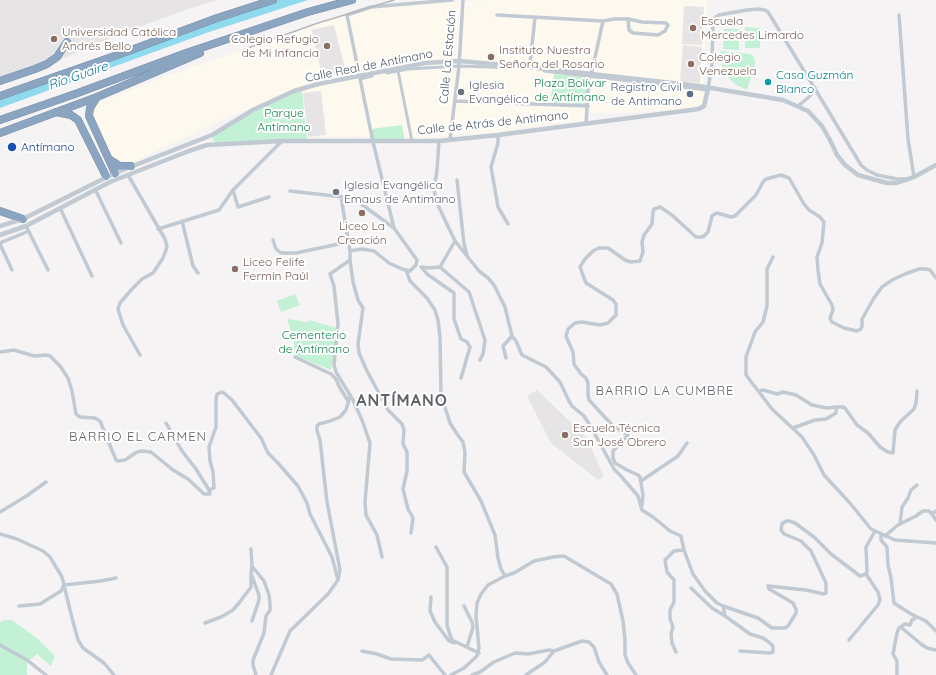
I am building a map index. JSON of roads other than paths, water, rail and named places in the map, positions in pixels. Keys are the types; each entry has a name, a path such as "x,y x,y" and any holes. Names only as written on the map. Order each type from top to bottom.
{"highway":[{"path":"0,95 123,53 217,18 274,0"},
{"path":"0,120 76,94 186,53 308,12 352,0"},
{"path":"0,133 97,97 239,36"},
{"path":"0,81 35,70 47,64 57,57 67,42"},
{"path":"97,97 90,108 89,116 116,176"},
{"path":"56,112 71,115 78,120 108,179"},
{"path":"108,159 120,166 131,166"},
{"path":"0,211 23,219"}],"street":[{"path":"394,228 347,15 372,7 452,0"},
{"name":"Calle La Estación","path":"450,140 459,64 463,0"},
{"path":"708,89 712,64 713,21 719,14 758,9 765,10 768,12 861,165 877,175 897,179 908,179"},
{"path":"497,15 603,21 628,19 642,22 666,23 668,25 665,32 658,36 633,33 629,30 628,19"},
{"path":"899,16 908,139 914,177"},
{"path":"528,68 535,17"},
{"path":"586,124 590,75 603,21"},
{"name":"Calle Real de Antímano","path":"116,176 131,166 212,135 253,110 294,92 318,84 360,77 425,63 528,68 699,86 708,89 783,100 808,112 822,126 837,155 845,165 858,175 887,183 896,183 914,177 936,165"},
{"path":"360,77 408,69 459,64"},
{"path":"398,71 412,141"},
{"path":"798,106 809,97 815,88"},
{"name":"Calle de Atrás de Antímano","path":"116,176 128,175 189,151 217,144 282,141 439,141 498,135 699,109 704,106 708,89"},
{"path":"455,101 588,106"},
{"path":"212,135 213,140 217,144"},
{"path":"498,135 498,143 491,167 498,207 508,224"},
{"path":"158,229 219,210 233,190 282,141"},
{"path":"439,141 434,194 436,201 455,241 479,270 494,285 505,307 512,336 516,341 522,355 546,367 560,382 572,406 584,416 591,427 614,469 638,496 642,510 654,516 670,531 681,536 684,550 693,574 705,591 723,606 758,618 772,628 785,628 790,624 796,613 796,609 792,603 769,589 768,586 801,589 826,594 827,590 825,579 811,551 803,543 784,534 780,530 782,524 786,521 795,523 814,537 831,554 860,576 866,574"},
{"path":"186,144 189,146 189,151"},
{"path":"128,175 165,239 167,247 163,258 153,272 142,279 132,289 120,303 118,309 123,324 140,355"},
{"path":"642,510 643,495 641,481 638,474 615,463 612,458 613,452 628,435 616,429 589,400 588,383 586,378 574,364 573,352 566,336 568,330 575,323 582,322 600,325 608,323 616,315 616,304 606,294 586,283 580,267 593,251 608,248 620,258 630,262 640,261 643,256 642,242 644,235 652,224 654,209 660,206 696,237 704,237 708,232 712,216 717,213 731,217 735,216 756,195 766,179 781,175 790,178 801,199 809,210 820,217 824,222 822,243 817,257 818,270 820,284 832,305 833,310 830,318 832,322 844,328 857,331 861,330 862,319 874,298 882,287 892,280 919,269 930,270 936,278"},
{"path":"0,226 23,219 116,176"},
{"path":"0,235 26,226 95,189 108,179"},
{"path":"457,180 464,244 467,256"},
{"path":"95,189 121,243"},
{"path":"233,190 238,207 269,197"},
{"path":"290,191 353,198 394,228 417,260 416,265 410,271 388,263 374,251 350,251"},
{"path":"341,197 355,291 363,308 358,344 359,353 367,372 388,410 402,424 404,430 404,444 407,452 407,471 403,489 408,510 413,518 411,533"},
{"path":"60,208 92,276"},
{"path":"182,221 193,266 198,273"},
{"path":"26,226 48,270"},
{"path":"12,270 0,243 29,231"},
{"path":"273,240 276,249 281,253 296,253 348,242"},
{"path":"440,267 455,241"},
{"path":"773,257 767,269 767,306 763,322 755,332 746,356 746,375 772,409 802,437 814,454 824,475 871,529 895,540 936,543"},
{"path":"350,260 330,274 334,286 338,324 334,365 336,372 353,400 370,443 365,502 366,515 376,535 382,558"},
{"path":"416,265 454,292 454,319 461,339 467,342 470,348 461,378"},
{"path":"422,268 440,267 469,292 484,340 483,354 480,360"},
{"path":"406,270 410,281 427,298 436,310 440,336 441,395 450,423 463,442 465,452 464,472 481,501 495,535 498,558 505,576"},
{"path":"506,358 503,346 512,336"},
{"path":"0,352 14,350 34,356 50,356 68,378 76,414 80,417 95,418 100,421 106,432 116,460 125,460 142,450 151,452 173,470 188,479 203,493 210,494 196,469 182,451 166,423"},
{"path":"295,357 331,374 336,379 348,401"},
{"path":"759,391 763,390 777,394 783,392 796,395 812,405 827,408 845,408 857,426 868,433 880,447 888,452 893,452 895,430 900,422 914,409 917,391"},
{"path":"209,490 214,488 209,448 216,427 217,394 222,392 232,400 261,438 268,453 298,486 307,503 310,514 332,557 338,580"},
{"path":"271,675 280,651 290,631 328,594 338,580 340,570 317,426 340,417 346,410 350,396"},
{"path":"794,428 815,420 829,418 836,413 836,407"},
{"path":"641,481 678,456 687,443"},
{"path":"0,512 46,482"},
{"path":"900,524 902,507 911,490 917,485"},
{"path":"885,536 900,524 926,510 932,514 935,522"},
{"path":"932,514 936,511"},
{"path":"849,640 878,605 880,600 878,592 866,574 866,547 875,531"},
{"path":"0,534 17,539 43,551 50,557 62,578 76,632 83,648 104,663 114,675"},
{"path":"881,534 881,540 887,547 888,565 894,603 926,621 936,631"},
{"path":"436,547 447,567 447,625 452,640 479,653"},
{"path":"206,623 221,617 240,603 251,587 251,549"},
{"path":"676,652 672,643 671,634 673,627 670,619 670,610 674,602 674,580 667,572 666,560 674,551 684,550"},
{"path":"451,675 472,662 479,653 476,616 479,599 488,585 514,573 534,561 564,556 611,584 617,594 623,621 625,655 628,664 636,675"},
{"path":"252,566 264,581 269,595 270,604 270,610 266,616 264,633 253,660 256,675"},
{"path":"250,574 259,595 259,600 252,621"},
{"path":"64,585 116,578"},
{"path":"19,606 40,604 61,591 64,585"},
{"path":"690,588 712,608 726,616 750,634 763,638 773,646 773,652 770,653 740,651"},
{"path":"431,597 430,612 435,622 449,641 457,642"},
{"path":"464,606 473,627 467,646"},
{"path":"723,606 726,616"},
{"path":"897,675 897,661 893,654 897,633 899,628 902,628 905,624 910,625 912,620 917,617"},
{"path":"902,628 927,648 936,650"},
{"path":"472,675 480,672 494,662 515,653 528,654 554,650 582,641 589,642 594,647 607,675"},
{"path":"0,645 26,660 46,675"},
{"path":"526,675 545,662 554,650"},
{"path":"362,651 391,659 422,660 429,655 445,675"}],"water":[{"name":"Río Guaire","path":"276,0 308,0 209,32 0,108 0,99"}],"railway":[{"path":"245,49 318,23 394,0"}],"place":[{"name":"Escuela Mercedes Limardo","path":"693,28"},
{"name":"Universidad Católica Andrés Bello","path":"54,39"},
{"name":"Colegio Refugio de Mi Infancia","path":"327,46"},
{"name":"Instituto Nuestra Señora del Rosario","path":"491,57"},
{"name":"Colegio Venezuela","path":"691,64"},
{"name":"Casa Guzmán Blanco","path":"768,82"},
{"name":"Iglesia Evangélica","path":"461,92"},
{"name":"Registro Civil de Antimano","path":"690,94"},
{"name":"Antímano","path":"12,147"},
{"name":"Iglesia Evangélica Emaus de Antimano","path":"336,192"},
{"name":"Liceo La Creación","path":"362,213"},
{"name":"Liceo Felife Fermín Paúl","path":"235,269"},
{"name":"Escuela Técnica San José Obrero","path":"565,435"}],"district":[{"name":"BARRIO LA CUMBRE","path":"665,391"},
{"name":"ANTÍMANO","path":"402,401"},
{"name":"BARRIO EL CARMEN","path":"138,437"}],"park label":[{"name":"Plaza Bolívar de Antímano","path":"570,90"},
{"name":"Parque Antímano","path":"284,120"},
{"name":"Cementerio de Antímano","path":"314,342"}]}
